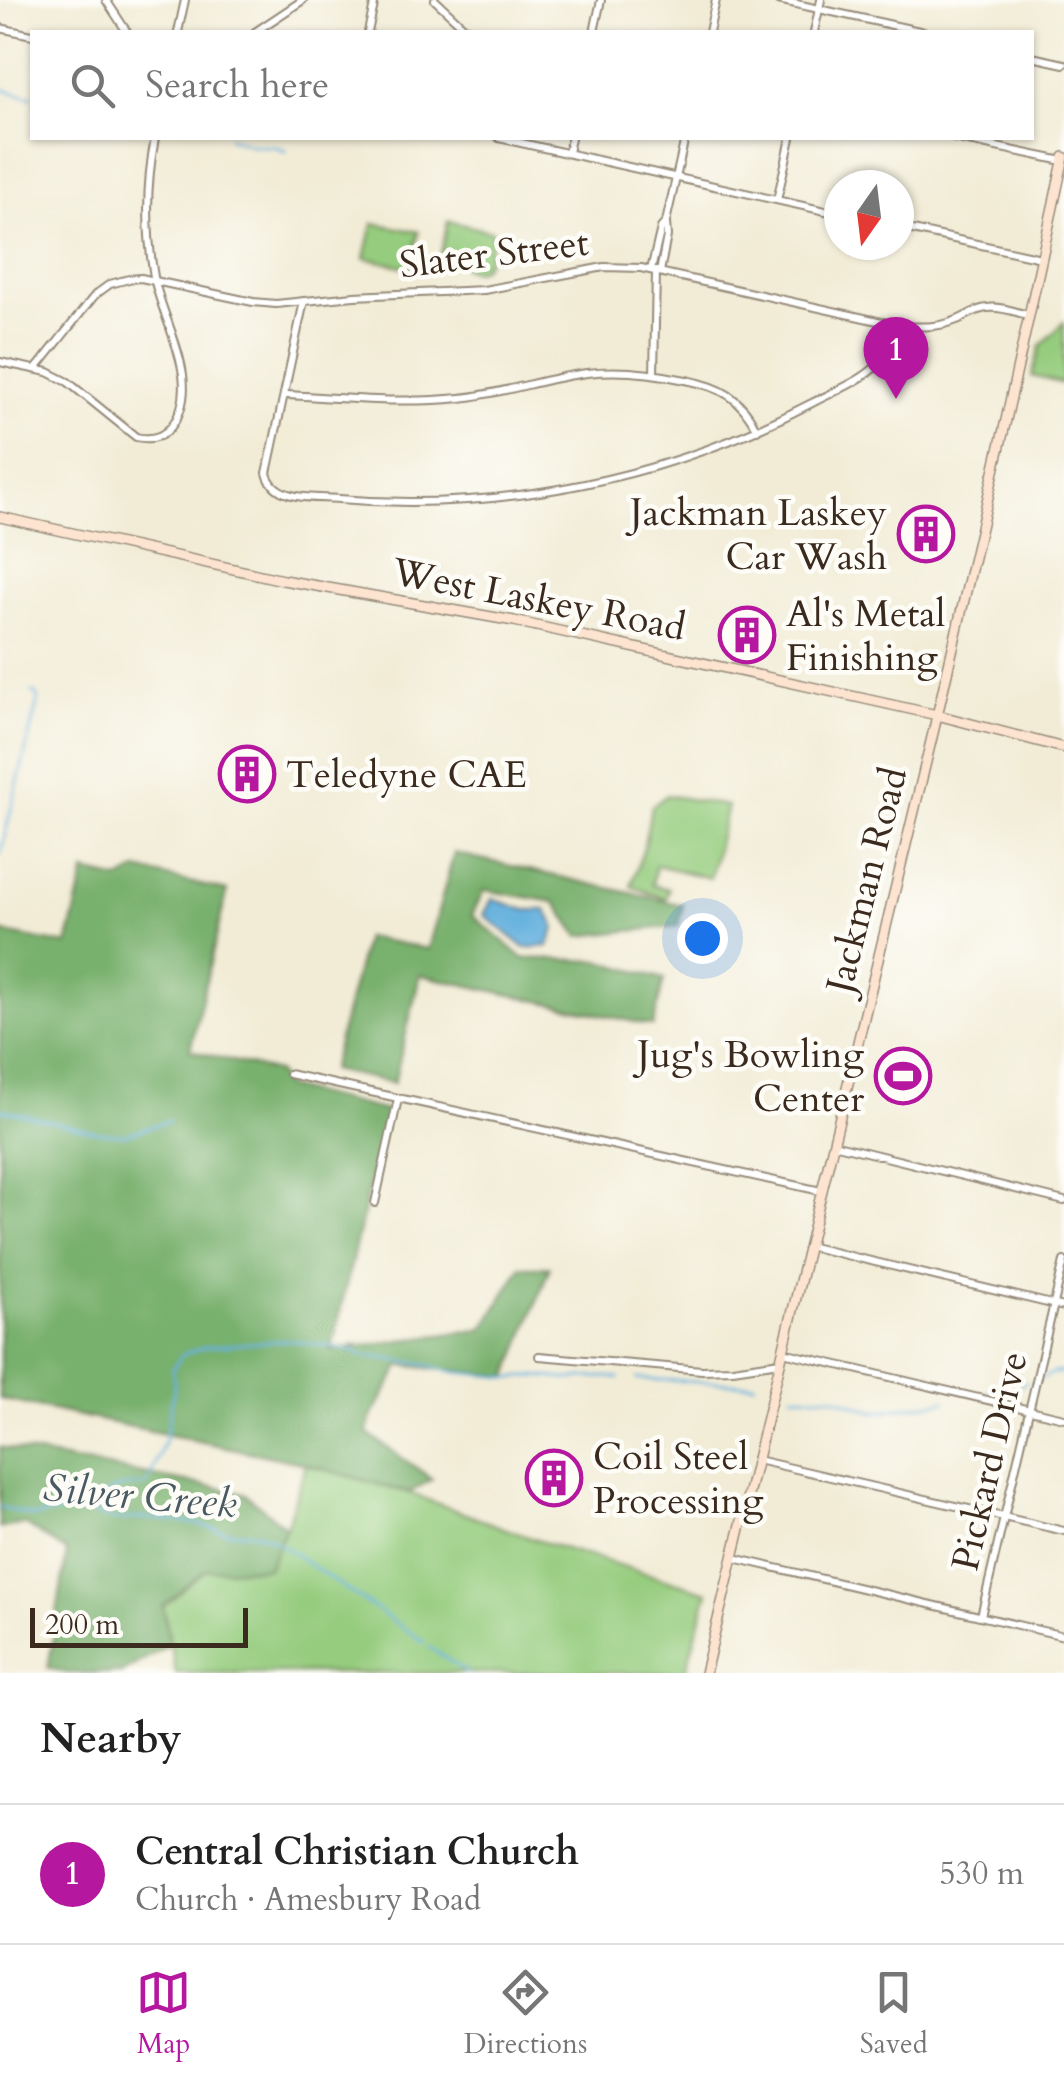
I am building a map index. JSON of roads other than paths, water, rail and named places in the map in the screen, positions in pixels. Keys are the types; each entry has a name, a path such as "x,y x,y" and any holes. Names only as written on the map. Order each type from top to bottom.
{"main road":[{"name":"Jackman Road","path":"705,1673 937,715 1064,159"},
{"name":"West Laskey Road","path":"0,517 282,580 498,618 937,715 1064,748"}],"street":[{"path":"106,0 126,30"},
{"path":"178,30 185,0"},
{"path":"258,30 304,0"},
{"path":"368,30 375,0"},
{"path":"434,0 471,30"},
{"path":"594,30 601,0"},
{"path":"708,30 716,0"},
{"path":"778,0 915,30"},
{"path":"815,30 822,0"},
{"path":"0,28 30,35"},
{"path":"1034,56 1064,64"},
{"path":"0,362 48,372 68,382 136,437 147,440 172,426 183,386 182,370 154,281 148,184 155,140"},
{"path":"509,140 824,211"},
{"path":"568,152 571,140"},
{"path":"654,374 655,271 661,228 666,222 685,140"},
{"path":"776,200 791,140"},
{"path":"964,140 1064,159"},
{"path":"914,230 1040,258"},
{"name":"Slater Street","path":"36,369 95,295 134,278 276,304 484,290 604,267 655,271 900,326 942,325 982,308 1028,316"},
{"path":"304,302 267,474 269,482 281,492 362,501 514,495 652,468 757,430 818,400 879,365 892,348 900,326"},
{"path":"284,395 409,402 502,392 585,373 616,371 654,374 721,390 749,412 757,430"},
{"path":"289,1074 820,1192"},
{"path":"375,1204 398,1099"},
{"path":"832,1144 1064,1201"},
{"path":"807,1246 1064,1307"},
{"name":"Pickard Drive","path":"981,1616 1064,1260"},
{"path":"540,1356 702,1370 733,1370 782,1357 1064,1418"},
{"path":"757,1460 1064,1531"},
{"path":"734,1558 1064,1636"}],"water":[{"path":"492,899 526,910 546,910 556,927 548,946 525,948 484,915"}],"waterway":[{"path":"0,89 30,96"},
{"path":"235,140 287,152"},
{"path":"0,855 38,700 32,692"},
{"path":"0,1109 124,1135 169,1121"},
{"path":"93,1513 107,1493 121,1487 147,1485 165,1440 174,1388 173,1368 182,1355 204,1347 288,1340 454,1372 514,1378 619,1378"},
{"path":"1043,1378 1064,1372"},
{"path":"637,1379 755,1384"},
{"path":"984,1393 1027,1382"},
{"path":"793,1395 834,1397 875,1412 946,1401"},
{"name":"Silver Creek","path":"0,1507 35,1517 68,1510 87,1511 112,1520 146,1518 258,1533 424,1642"},
{"name":"Silver Creek","path":"429,1647 467,1673"}],"place":[{"name":"Central Christian Church","path":"896,399"},
{"name":"Jackman Laskey Car Wash","path":"926,534"},
{"name":"Al's Metal Finishing","path":"747,635"},
{"name":"Teledyne CAE","path":"247,774"},
{"name":"Jug's Bowling Center","path":"903,1076"},
{"name":"Coil Steel Processing","path":"554,1478"}]}
